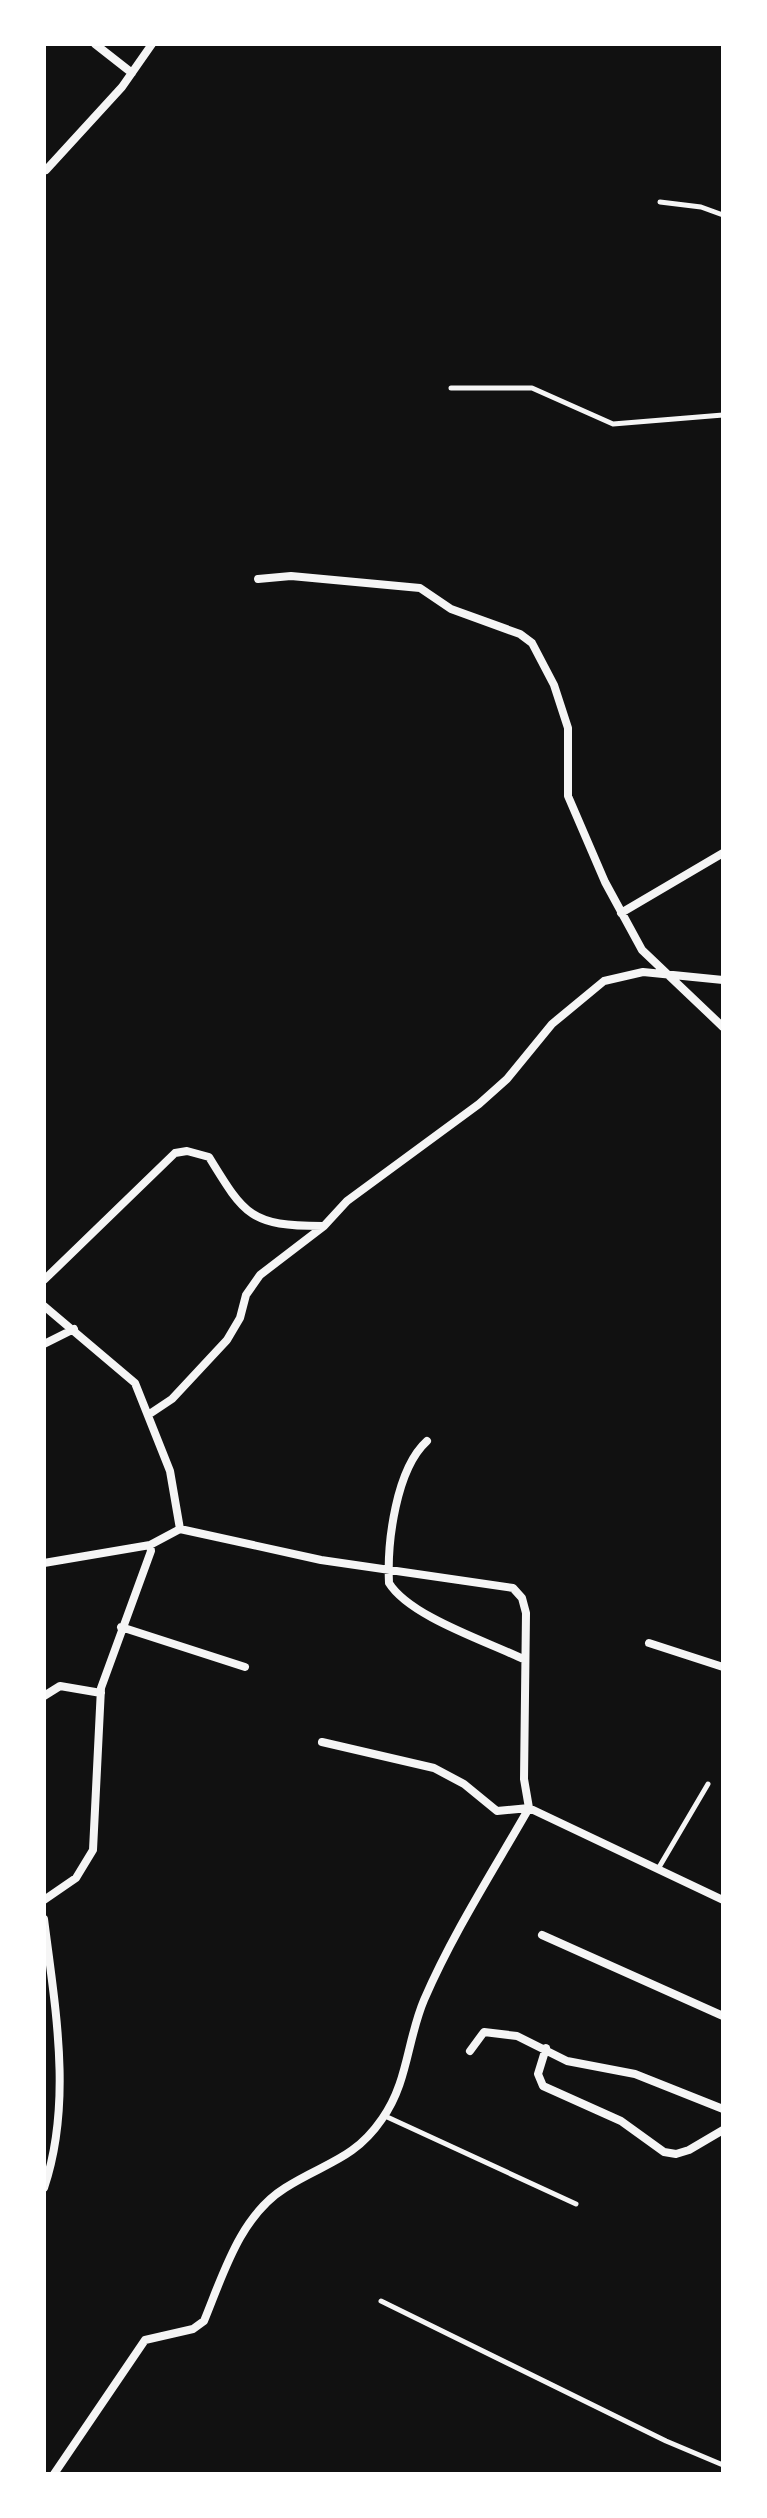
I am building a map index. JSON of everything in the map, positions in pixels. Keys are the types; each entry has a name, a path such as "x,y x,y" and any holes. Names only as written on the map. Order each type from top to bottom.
{"street":[{"path":"95,44 132,73"},
{"path":"46,170 132,73 152,44"},
{"path":"258,579 291,576 420,588 451,609 520,634 532,643 554,685 568,728 568,796 621,913 642,950 723,1027"},
{"path":"621,913 723,853"},
{"path":"148,1415 172,1399 227,1340 240,1318 246,1295 260,1275 324,1226 347,1201 479,1104 507,1079 552,1024 604,981 643,972 723,980"},
{"path":"44,1280 175,1153 187,1151 209,1157 236,1200 259,1221 324,1226"},
{"path":"44,1306 135,1383 170,1471 180,1529"},
{"path":"44,1344 74,1329"},
{"path":"427,1441 414,1453 401,1484 389,1583 397,1596 414,1607 525,1660"},
{"path":"44,1563 150,1545 180,1529 321,1560 513,1588 522,1598 526,1613 524,1779 529,1808 435,1974 422,2005 402,2084 385,2116 364,2144 284,2188 265,2204 245,2229 204,2321 193,2329 145,2340 54,2474"},
{"path":"44,1900 76,1878 93,1850 101,1693 121,1627 151,1558 150,1545"},
{"path":"121,1627 245,1667"},
{"path":"649,1643 723,1667"},
{"path":"44,1696 60,1686 101,1693"},
{"path":"322,1742 434,1768 464,1784 497,1811 529,1808 723,1900"},
{"path":"44,1919 58,2026 56,2153 44,2188"},
{"path":"542,1935 723,2016"},
{"path":"470,2051 484,2032 517,2036 567,2061 635,2074 723,2109"},
{"path":"546,2048 538,2074 543,2086 621,2121 664,2152 676,2154 689,2150 723,2130"}],"lane":[{"path":"660,202 701,207 723,215"},
{"path":"451,388 532,388 613,424 723,415"},
{"path":"658,1869 708,1784"},
{"path":"385,2116 576,2204"},
{"path":"381,2301 666,2441 723,2465"}]}
